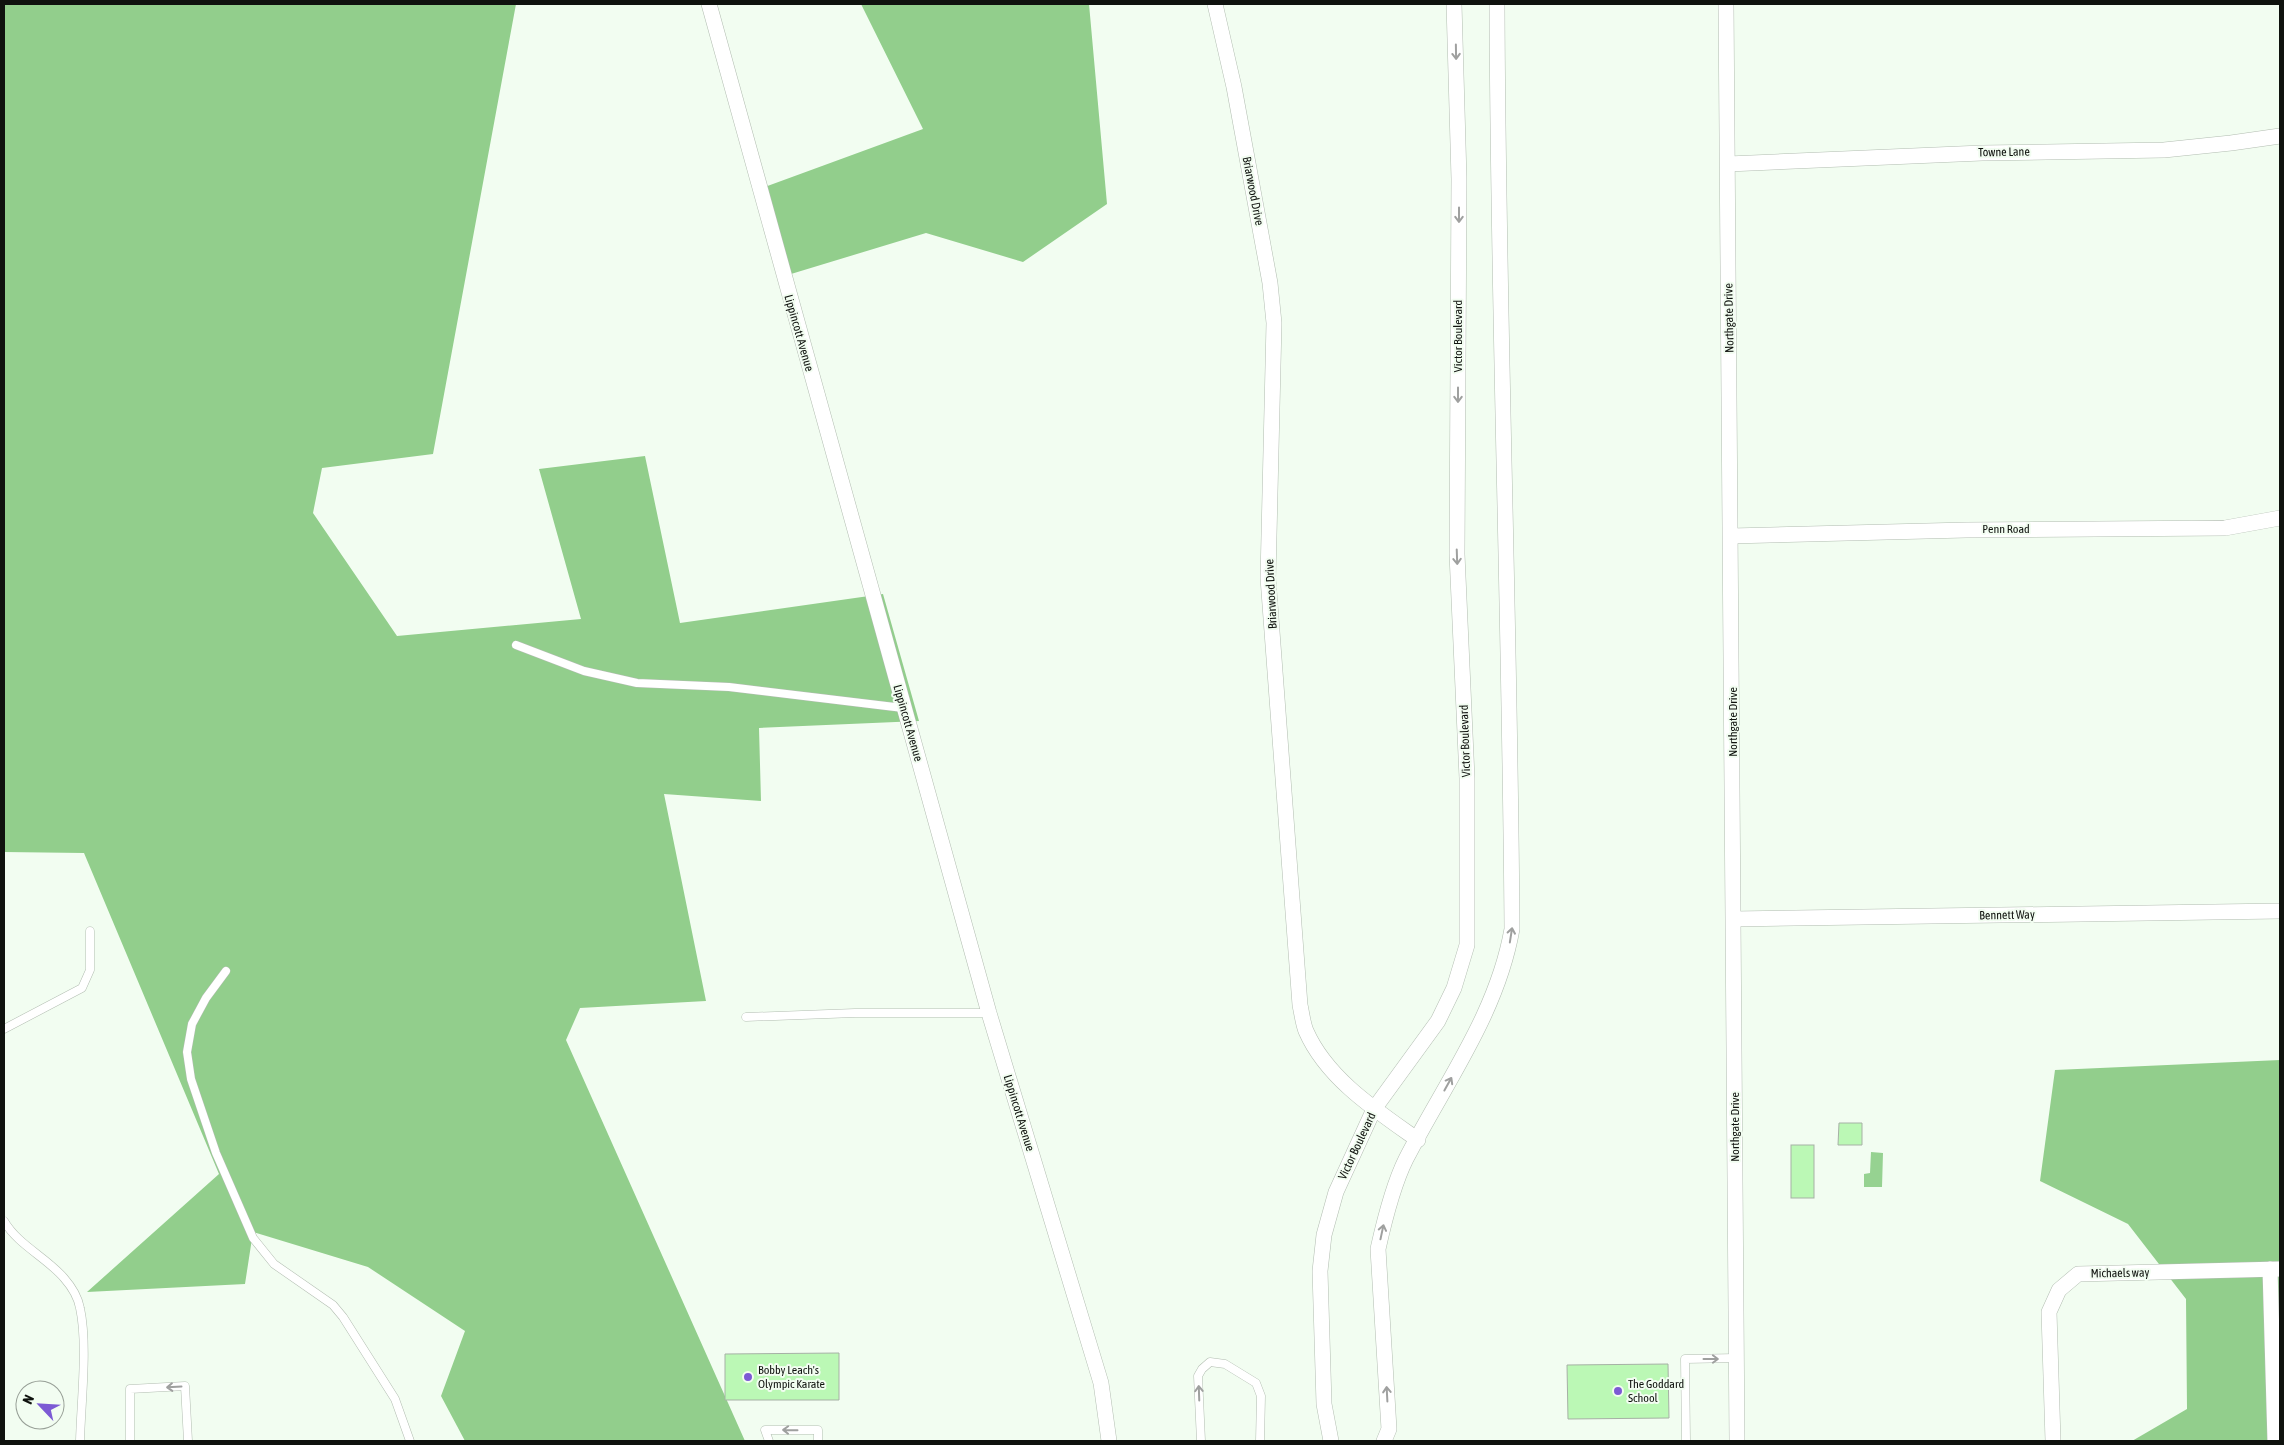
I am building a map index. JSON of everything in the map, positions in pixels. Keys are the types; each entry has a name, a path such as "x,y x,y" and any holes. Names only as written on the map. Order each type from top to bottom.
{"street":[{"name":"Lippincott Avenue","path":"709,4 989,1013 1101,1383 1109,1441"},
{"name":"Briarwood Drive","path":"1215,4 1234,87 1270,283 1274,323 1268,578 1300,1005 1306,1030 1318,1052 1332,1070 1374,1109 1418,1140"},
{"name":"Victor Boulevard","path":"1330,1441 1324,1404 1320,1271 1324,1235 1336,1192 1374,1109 1438,1021 1454,988 1467,945 1467,778 1457,554 1459,179 1454,4"},
{"path":"1384,1441 1389,1429 1378,1249 1383,1225 1406,1160 1484,1020 1508,950 1512,929 1510,721 1498,219 1497,4"},
{"name":"Northgate Drive","path":"1726,4 1737,1441"},
{"name":"Towne Lane","path":"1728,164 1982,153 2164,150 2280,136"},
{"name":"Penn Road","path":"1731,536 1966,530 2224,528 2280,518"},
{"name":"Bennett Way","path":"1734,919 2280,912"},
{"path":"2275,1269 2275,1441"},
{"name":"Michaels way","path":"2053,1441 2049,1312 2059,1290 2078,1274 2275,1269"}],"lane":[{"path":"516,645 584,671 636,683 729,687 903,708"},
{"path":"4,1029 82,988 90,970 90,931"},
{"path":"226,971 198,1010 188,1038 187,1052 191,1079 216,1153 253,1238 274,1264 333,1305 343,1317 395,1399 410,1441"},
{"path":"746,1018 855,1013 989,1013"},
{"path":"4,1220 14,1235 50,1264 65,1279 75,1293 80,1306 83,1362 80,1441"},
{"path":"1686,1441 1685,1359 1736,1358"},
{"path":"1201,1441 1198,1376 1202,1369 1210,1362 1225,1364 1256,1383 1261,1396 1260,1441"},
{"path":"130,1441 130,1389 185,1386 188,1441"},
{"path":"770,1441 765,1430 818,1430 818,1441"}],"shaded area":[{"path":"4,4 516,4 433,454 322,468 313,513 397,636 581,619 539,469 645,456 680,623 883,594 919,721 759,728 761,801 664,794 706,1001 580,1008 566,1040 745,1441 465,1441 441,1396 465,1331 368,1267 253,1232 245,1284 87,1292 219,1174 84,853 4,852"},
{"path":"861,4 1089,4 1107,204 1023,262 926,233 791,274 762,188 923,129"},
{"path":"2280,1060 2280,1441 2132,1441 2187,1409 2186,1299 2128,1224 2040,1181 2055,1070"},
{"path":"1871,1152 1883,1153 1882,1187 1864,1187 1864,1174 1870,1173"}],"building":[{"path":"1839,1123 1862,1123 1862,1145 1838,1145"},
{"path":"1791,1145 1814,1145 1814,1198 1791,1198"},
{"path":"839,1353 839,1400 725,1400 725,1354"},
{"name":"The Goddard School","path":"1668,1364 1669,1418 1568,1419 1567,1365"}],"place":[{"name":"Bobby Leach's Olympic Karate","path":"748,1377"},
{"name":"The Goddard School","path":"1618,1391"}]}
